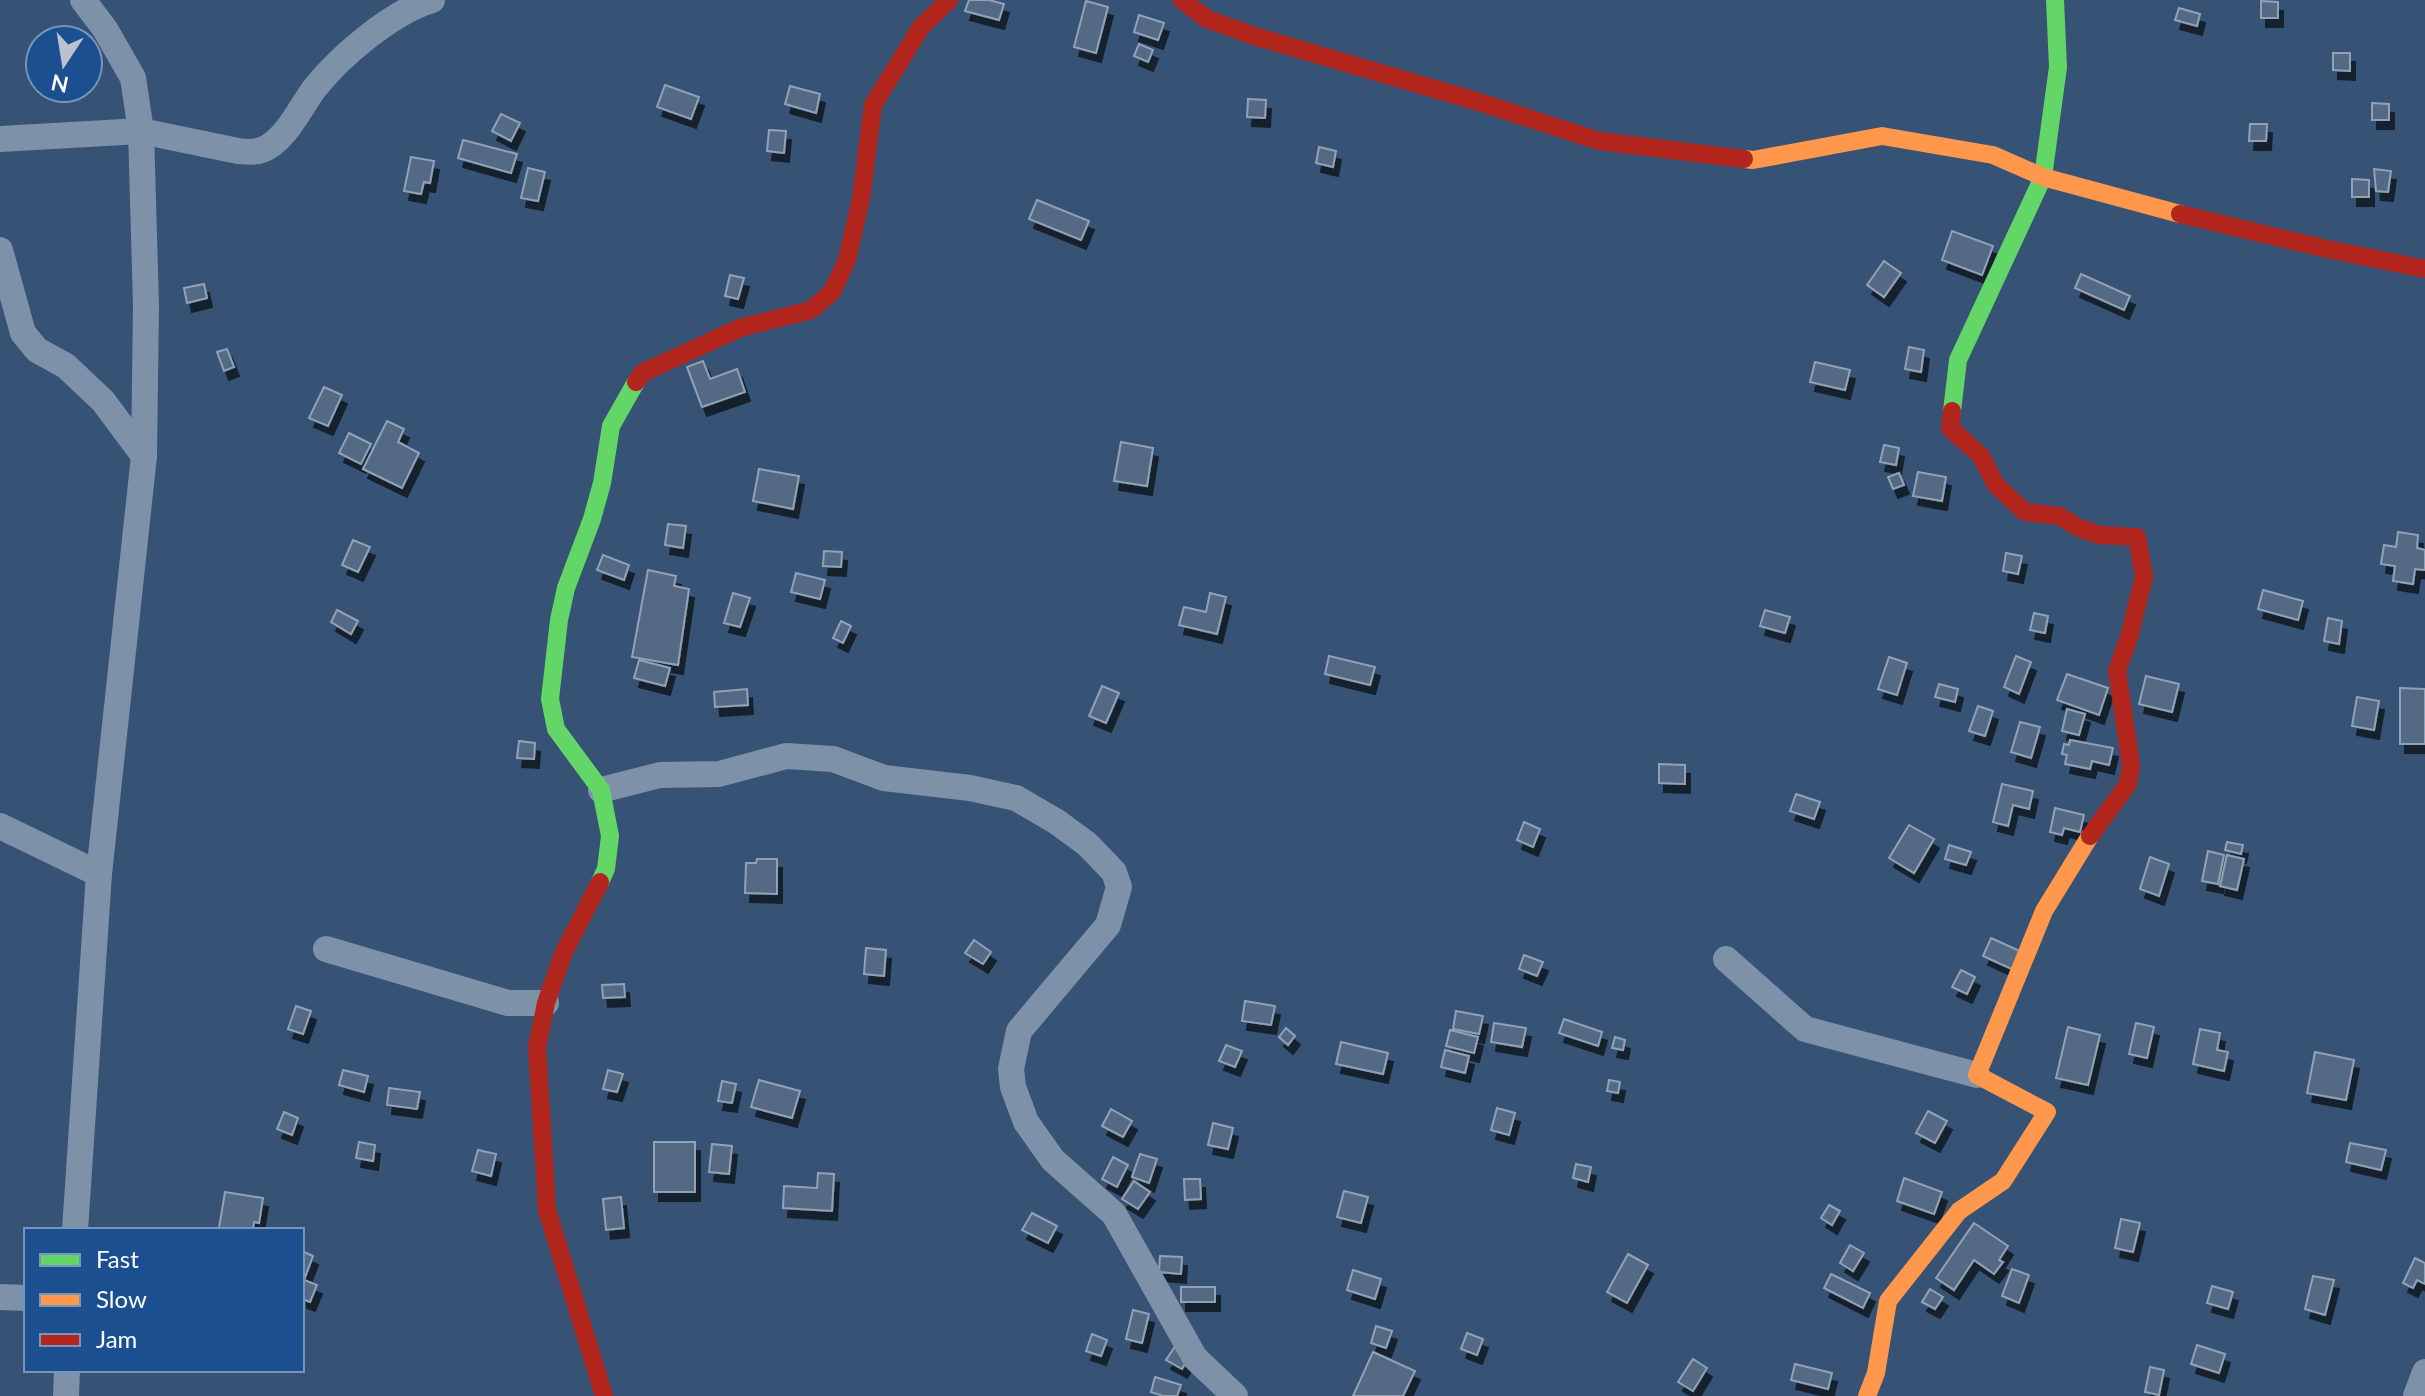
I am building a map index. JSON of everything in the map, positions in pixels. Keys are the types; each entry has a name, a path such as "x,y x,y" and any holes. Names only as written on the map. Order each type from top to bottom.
{"street":[{"path":"75,1228 99,874 144,456 146,305 141,131 133,78 105,29 83,0"},
{"path":"0,139 141,131 238,151 266,149 283,133 317,86 357,46 405,12 432,0"},
{"path":"604,1396 547,1210 537,1047 546,1003 563,954 606,869 610,836 601,790 556,729 550,699 566,588 599,495 611,426 642,373 740,328 811,310 832,292 847,260 861,199 873,105 921,27 947,0"},
{"path":"1182,0 1207,19 1254,36 1599,141 1753,160 1882,136 1952,146 1993,155 2043,177 2191,217 2421,264"},
{"path":"1977,1075 2004,1002 2044,911 2078,853 2128,784 2131,765 2117,671 2144,577 2137,537 2099,535 2077,527 2060,516 2025,512 1996,485 1981,456 1950,428 1958,360 2043,177 2058,67 2055,0"},
{"path":"0,250 23,333 37,350 66,366 103,401 144,456"},
{"path":"601,790 660,775 719,774 786,756 833,759 884,778 970,788 1016,798 1087,844 1114,872 1119,887 1114,911 1108,925 1019,1031 1011,1069 1013,1087 1026,1122 1053,1160 1114,1214 1195,1358 1235,1396"},
{"path":"0,826 99,874"},
{"path":"326,949 508,1003 546,1003"},
{"path":"1726,959 1805,1029 1977,1075 2047,1112 2003,1181 1959,1211 1888,1301 1876,1373 1867,1396"},
{"path":"0,1297 24,1298"},
{"path":"66,1396 67,1372"},
{"path":"2416,1396 2425,1372"}],"building":[{"path":"969,0 1004,4 999,20 965,11"},
{"path":"1086,1 1108,7 1096,53 1074,47"},
{"path":"2261,1 2278,2 2278,18 2261,18"},
{"path":"2179,8 2200,14 2197,26 2175,20"},
{"path":"1139,15 1164,23 1158,40 1134,32"},
{"path":"1139,44 1153,50 1148,62 1134,56"},
{"path":"2333,53 2350,53 2350,71 2333,70"},
{"path":"665,85 699,97 691,119 657,107"},
{"path":"790,86 820,94 816,113 785,104"},
{"path":"1248,99 1266,100 1265,118 1247,117"},
{"path":"2372,103 2389,104 2389,120 2372,120"},
{"path":"501,114 520,123 511,141 492,131"},
{"path":"2250,124 2267,124 2266,141 2249,141"},
{"path":"769,130 786,131 784,153 767,151"},
{"path":"463,140 517,154 511,173 458,158"},
{"path":"1319,147 1336,151 1333,167 1316,163"},
{"path":"411,157 434,161 430,183 424,182 421,194 404,191"},
{"path":"528,168 545,172 538,201 521,198"},
{"path":"2374,169 2391,171 2388,192 2376,191"},
{"path":"2352,179 2369,180 2369,197 2352,197"},
{"path":"1037,200 1089,221 1081,240 1029,219"},
{"path":"1952,231 1993,246 1982,275 1942,260"},
{"path":"1884,261 1901,273 1884,297 1867,285"},
{"path":"2081,274 2130,296 2124,310 2075,288"},
{"path":"730,275 744,278 738,299 725,296"},
{"path":"204,284 207,298 187,303 184,288"},
{"path":"1909,347 1924,350 1921,372 1905,369"},
{"path":"227,349 234,367 224,371 217,352"},
{"path":"703,361 710,379 737,369 745,392 702,407 687,367"},
{"path":"1815,362 1850,370 1845,390 1810,382"},
{"path":"324,387 342,395 328,426 309,418"},
{"path":"387,421 404,429 398,442 419,453 402,488 363,469"},
{"path":"349,433 371,444 361,464 339,453"},
{"path":"1121,442 1153,448 1147,486 1114,481"},
{"path":"1884,445 1899,448 1896,465 1880,462"},
{"path":"759,469 799,476 793,509 753,501"},
{"path":"1918,472 1946,477 1942,501 1913,496"},
{"path":"1899,473 1904,485 1893,489 1888,477"},
{"path":"668,524 686,526 683,548 665,545"},
{"path":"2398,532 2418,535 2417,548 2425,550 2425,570 2415,569 2413,584 2393,581 2395,566 2381,564 2384,545 2396,547"},
{"path":"353,540 370,547 358,572 342,565"},
{"path":"824,551 842,552 841,567 823,566"},
{"path":"2006,553 2022,556 2018,574 2003,571"},
{"path":"603,555 629,565 624,580 597,570"},
{"path":"648,570 676,576 674,586 689,589 678,665 632,657"},
{"path":"796,573 825,580 820,599 791,592"},
{"path":"2263,590 2303,601 2298,620 2258,609"},
{"path":"733,593 750,598 740,627 724,623"},
{"path":"1210,593 1226,597 1217,634 1179,625 1184,607 1206,612"},
{"path":"337,610 358,621 351,634 331,622"},
{"path":"1765,610 1790,617 1785,633 1760,626"},
{"path":"2034,613 2048,616 2045,633 2030,630"},
{"path":"2328,618 2342,621 2339,644 2324,641"},
{"path":"841,621 851,626 843,643 833,638"},
{"path":"1329,656 1375,667 1370,685 1325,674"},
{"path":"2016,656 2031,662 2019,694 2004,687"},
{"path":"1889,657 1907,663 1897,695 1878,689"},
{"path":"639,660 670,668 665,686 634,678"},
{"path":"2067,674 2108,688 2099,715 2057,700"},
{"path":"2146,676 2179,684 2172,712 2139,704"},
{"path":"1939,684 1958,689 1955,702 1935,697"},
{"path":"1102,686 1119,693 1106,723 1089,716"},
{"path":"2400,688 2425,689 2425,744 2400,744"},
{"path":"747,689 748,705 715,707 714,692"},
{"path":"2357,697 2379,701 2374,730 2352,726"},
{"path":"1978,706 1993,711 1985,736 1969,731"},
{"path":"2067,709 2085,714 2079,735 2062,731"},
{"path":"2020,722 2040,727 2031,758 2011,752"},
{"path":"2070,740 2113,748 2109,765 2092,761 2090,769 2065,764 2067,755 2062,754 2064,744 2069,745"},
{"path":"519,741 535,743 534,759 517,758"},
{"path":"1659,764 1685,765 1685,784 1659,783"},
{"path":"2002,784 2033,791 2029,809 2013,805 2008,826 1993,822"},
{"path":"1796,794 1820,802 1814,819 1790,811"},
{"path":"2055,808 2084,815 2080,832 2064,828 2062,835 2050,832"},
{"path":"1524,822 1540,829 1533,847 1517,840"},
{"path":"1909,825 1934,839 1914,873 1889,858"},
{"path":"2227,842 2243,845 2241,854 2225,850"},
{"path":"1949,845 1971,852 1966,865 1945,859"},
{"path":"2208,851 2224,855 2218,884 2202,881"},
{"path":"2227,855 2244,859 2237,890 2220,886"},
{"path":"2150,857 2169,864 2159,896 2140,889"},
{"path":"757,859 777,859 777,894 745,893 746,863 756,863"},
{"path":"1991,938 2024,953 2016,971 1983,956"},
{"path":"974,940 991,952 983,964 965,953"},
{"path":"866,948 886,950 884,976 864,974"},
{"path":"1524,955 1543,962 1537,976 1519,969"},
{"path":"1961,970 1975,977 1967,994 1952,987"},
{"path":"624,984 625,997 603,998 602,985"},
{"path":"1245,1001 1275,1006 1271,1025 1242,1021"},
{"path":"296,1006 311,1011 303,1034 288,1029"},
{"path":"1456,1011 1483,1016 1479,1034 1453,1029"},
{"path":"1564,1019 1602,1032 1598,1046 1559,1033"},
{"path":"1494,1023 1526,1028 1522,1047 1491,1042"},
{"path":"2136,1023 2154,1027 2147,1058 2129,1054"},
{"path":"2068,1027 2100,1035 2088,1085 2056,1078"},
{"path":"1286,1028 1295,1036 1288,1045 1279,1037"},
{"path":"2200,1029 2220,1033 2217,1050 2228,1052 2224,1071 2193,1064"},
{"path":"1450,1030 1478,1037 1474,1053 1446,1046"},
{"path":"1615,1037 1625,1040 1623,1050 1612,1048"},
{"path":"1341,1042 1388,1053 1383,1074 1336,1064"},
{"path":"1226,1045 1242,1051 1235,1067 1219,1061"},
{"path":"1445,1050 1469,1056 1465,1073 1441,1067"},
{"path":"2315,1052 2354,1060 2346,1100 2307,1093"},
{"path":"343,1070 368,1076 364,1092 339,1085"},
{"path":"608,1070 623,1074 617,1092 603,1089"},
{"path":"759,1080 800,1091 792,1118 751,1107"},
{"path":"1609,1080 1620,1082 1618,1093 1607,1091"},
{"path":"722,1081 736,1084 732,1103 718,1101"},
{"path":"389,1088 420,1092 417,1109 387,1105"},
{"path":"1497,1108 1515,1113 1509,1135 1491,1130"},
{"path":"1111,1109 1132,1121 1123,1137 1102,1126"},
{"path":"1928,1111 1947,1121 1935,1143 1916,1133"},
{"path":"284,1112 298,1118 292,1135 277,1129"},
{"path":"1213,1123 1233,1128 1228,1149 1208,1145"},
{"path":"359,1142 375,1145 373,1161 356,1158"},
{"path":"654,1142 695,1142 695,1192 654,1192"},
{"path":"2350,1143 2386,1150 2381,1170 2346,1162"},
{"path":"712,1144 732,1146 729,1174 709,1172"},
{"path":"478,1150 496,1154 491,1176 472,1171"},
{"path":"1140,1154 1157,1159 1149,1183 1132,1177"},
{"path":"1113,1157 1128,1165 1117,1187 1102,1179"},
{"path":"1576,1164 1591,1167 1588,1182 1573,1178"},
{"path":"818,1173 834,1174 832,1211 783,1208 784,1186 817,1188"},
{"path":"1904,1178 1942,1192 1934,1214 1897,1201"},
{"path":"1184,1179 1200,1179 1201,1199 1185,1200"},
{"path":"1134,1181 1150,1192 1138,1209 1122,1199"},
{"path":"1344,1191 1368,1197 1361,1223 1337,1217"},
{"path":"225,1192 263,1198 259,1223 254,1222 253,1228 219,1228"},
{"path":"621,1197 624,1228 606,1230 603,1199"},
{"path":"1829,1205 1840,1211 1832,1225 1821,1218"},
{"path":"1032,1213 1057,1226 1048,1243 1022,1230"},
{"path":"2121,1219 2140,1223 2133,1252 2115,1248"},
{"path":"1974,1223 2008,1246 1999,1260 2003,1262 1994,1274 1974,1260 1954,1290 1936,1278"},
{"path":"1850,1245 1864,1253 1853,1271 1840,1263"},
{"path":"304,1252 313,1256 304,1280"},
{"path":"1628,1254 1648,1265 1627,1303 1607,1292"},
{"path":"1160,1256 1182,1257 1181,1274 1159,1272"},
{"path":"2415,1258 2425,1263 2425,1284 2417,1280 2413,1288 2403,1283"},
{"path":"2012,1269 2029,1275 2019,1303 2002,1296"},
{"path":"1353,1270 1381,1279 1375,1299 1347,1290"},
{"path":"1831,1274 1870,1293 1863,1308 1824,1288"},
{"path":"2313,1276 2334,1280 2325,1315 2305,1309"},
{"path":"304,1280 317,1285 310,1302 304,1300"},
{"path":"2212,1286 2233,1292 2228,1309 2207,1303"},
{"path":"1181,1287 1215,1287 1215,1302 1181,1302"},
{"path":"1930,1289 1943,1297 1935,1309 1922,1302"},
{"path":"1133,1310 1149,1314 1142,1343 1126,1339"},
{"path":"1376,1326 1392,1331 1386,1348 1371,1343"},
{"path":"1467,1333 1483,1339 1477,1355 1461,1349"},
{"path":"1092,1334 1107,1340 1101,1356 1086,1351"},
{"path":"1176,1345 1191,1354 1182,1369 1166,1360"},
{"path":"2197,1345 2225,1354 2219,1373 2191,1364"},
{"path":"1373,1352 1415,1371 1403,1396 1353,1396"},
{"path":"1693,1359 1707,1368 1693,1391 1678,1382"},
{"path":"1795,1364 1832,1373 1828,1389 1791,1380"},
{"path":"2150,1367 2164,1370 2159,1395 2145,1392"},
{"path":"1155,1377 1181,1385 1177,1396 1151,1392"}],"traffic: fast":[{"path":"1952,411 1958,360 2043,177 2058,67 2055,0"},
{"path":"600,882 606,869 610,836 601,790 556,729 550,699 566,588 592,519 602,483 611,426 636,382"}],"traffic: slow":[{"path":"1744,159 1753,160 1882,136 1993,155 2043,177 2180,214"},
{"path":"1867,1396 1876,1373 1888,1301 1959,1211 2003,1181 2047,1112 1977,1075 2044,911 2090,836"}],"traffic: jam":[{"path":"636,382 642,373 740,328 811,310 832,292 847,260 861,199 873,105 921,27 949,0"},
{"path":"1182,0 1207,19 1254,36 1599,141 1744,159"},
{"path":"2180,214 2425,269"},
{"path":"1952,411 1950,428 1981,456 1996,485 2025,512 2060,516 2077,527 2099,535 2137,537 2144,577 2117,671 2131,765 2128,784 2090,836"},
{"path":"600,882 563,954 546,1003 537,1047 547,1210 604,1396"}]}
